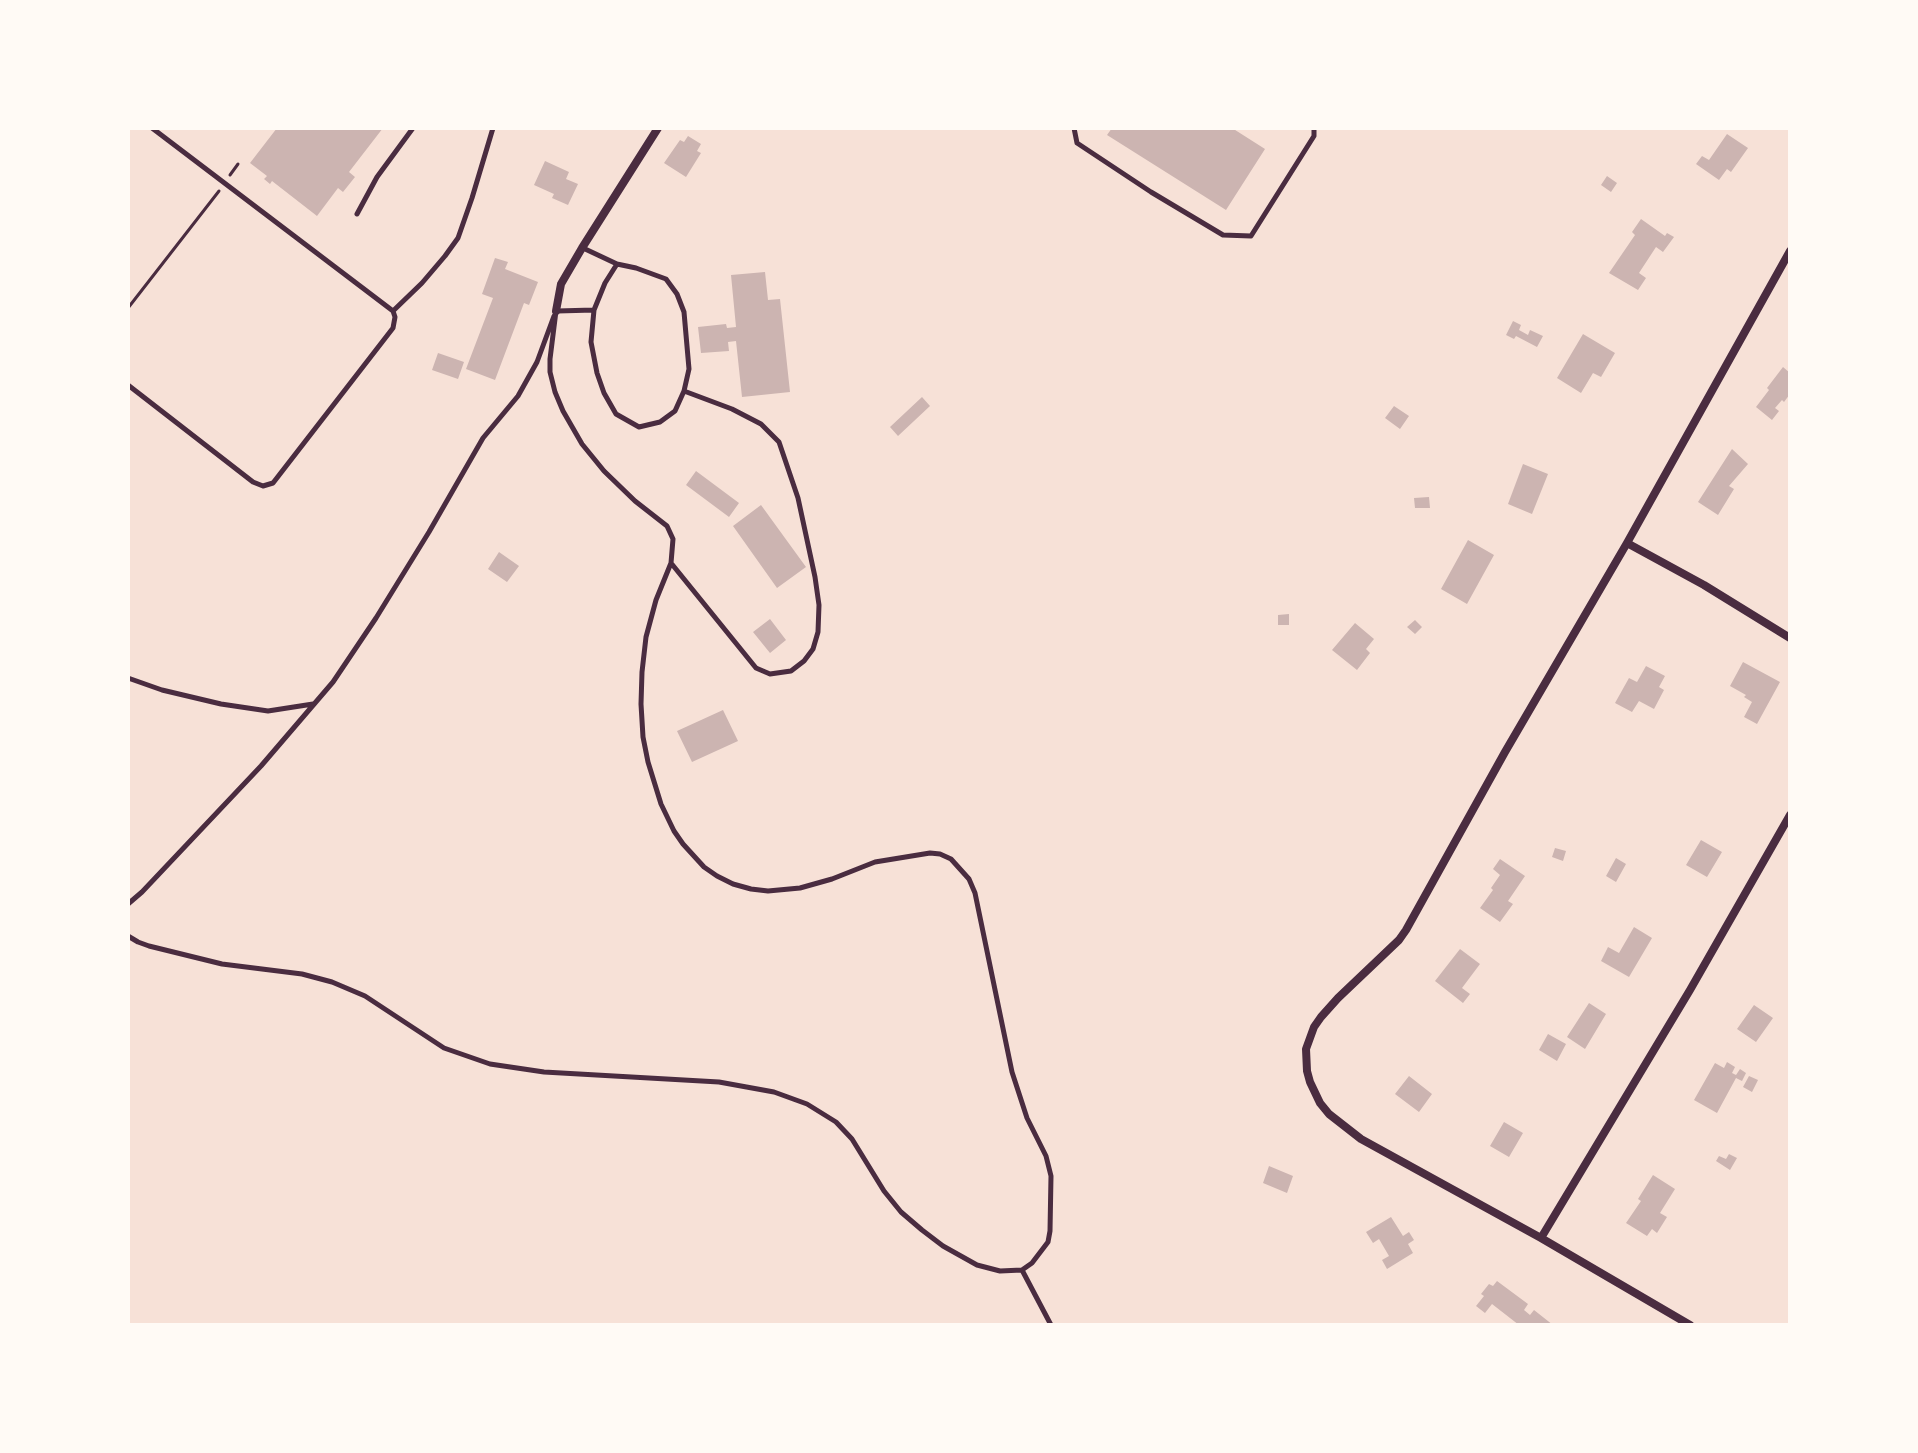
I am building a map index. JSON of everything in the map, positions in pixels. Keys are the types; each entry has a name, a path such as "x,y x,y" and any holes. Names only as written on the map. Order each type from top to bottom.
{"street":[{"path":"556,311 561,284 658,128"},
{"path":"1690,1325 1541,1238 1361,1139 1329,1114 1314,1093 1307,1071 1306,1049 1315,1025 1406,930 1790,251"},
{"path":"1627,543 1704,585 1790,638"},
{"path":"1541,1238 1690,990 1790,815"}],"lane":[{"path":"128,385 253,482 263,486 273,483 393,328 395,317 393,311 152,128"},
{"path":"357,214 377,177 413,128"},
{"path":"393,311 422,283 458,238 493,128"},
{"path":"1074,128 1077,143 1151,192 1223,235 1251,236 1314,136 1314,128"},
{"path":"582,248 617,264 666,279 677,294 684,312 689,369 684,391 675,411 660,422 639,427 616,414 604,393 591,342 594,310 617,264"},
{"path":"556,311 594,310"},
{"path":"128,936 149,946 222,964 302,974 332,982 358,992 444,1048 490,1064 526,1070 719,1082 791,1097 822,1112 841,1127 892,1202 911,1221 932,1238 977,1265 1000,1271 1022,1270 1032,1263 1048,1242 1051,1176 1046,1156 1027,1118 1012,1072 975,893 969,879 951,859 930,853 894,858 800,888 768,891 733,884 717,876 693,856 674,831 661,804 648,762 643,737 641,689 646,637 671,563 673,539 669,528 604,471 582,444 563,411 550,372 556,311"},
{"path":"128,904 261,766 333,682 429,532 483,438 518,396 537,362 556,311"},
{"path":"671,563 756,668 770,674 791,671 813,649 818,632 819,605 815,577 798,498 779,442 761,424 684,391"},
{"path":"128,678 162,690 221,704 268,711 314,704"},
{"path":"1022,1270 1051,1325"}],"path":[{"path":"128,308 238,164"}],"building":[{"path":"277,128 383,128 349,172 355,177 343,192 338,188 317,216 272,181 270,184 264,179 267,176 250,163"},
{"path":"1112,128 1232,128 1265,149 1226,210 1107,135"},
{"path":"1727,134 1748,148 1731,172 1727,169 1719,180 1696,164 1702,156 1709,160"},
{"path":"688,136 701,144 697,151 701,153 686,177 664,163 680,140 684,142"},
{"path":"545,161 569,172 566,179 578,184 568,205 534,185"},
{"path":"1607,176 1617,183 1611,192 1601,185"},
{"path":"1641,219 1665,236 1667,233 1674,237 1663,252 1656,247 1639,273 1646,278 1638,290 1609,273 1635,235 1632,232"},
{"path":"495,258 508,262 505,269 538,282 529,305 524,303 495,380 466,369 493,298 482,294"},
{"path":"765,272 768,300 780,299 790,392 742,397 736,341 728,342 729,351 701,353 698,327 726,324 727,328 736,327 731,275"},
{"path":"1513,321 1521,325 1519,330 1528,335 1530,330 1543,336 1537,347 1516,336 1514,339 1506,335"},
{"path":"1583,334 1615,353 1601,377 1593,373 1581,393 1557,378"},
{"path":"438,353 464,362 458,379 432,370"},
{"path":"1783,367 1790,373 1790,394 1775,408 1779,411 1772,420 1756,407"},
{"path":"922,397 930,406 898,436 890,427"},
{"path":"1394,406 1409,416 1400,429 1385,418"},
{"path":"1732,449 1748,464 1729,486 1734,489 1718,515 1698,502"},
{"path":"1523,464 1548,474 1532,514 1508,504"},
{"path":"696,471 739,503 729,517 686,485"},
{"path":"1429,497 1430,508 1415,508 1414,498"},
{"path":"761,505 806,567 777,588 733,526"},
{"path":"1468,540 1494,555 1467,604 1441,589"},
{"path":"499,552 519,566 507,582 488,569"},
{"path":"1289,614 1289,625 1278,625 1278,615"},
{"path":"770,619 786,640 770,653 753,632"},
{"path":"1415,620 1422,627 1415,634 1407,627"},
{"path":"1355,623 1374,639 1366,649 1370,653 1357,670 1332,650"},
{"path":"1743,662 1780,682 1757,724 1744,717 1752,702 1730,686"},
{"path":"1646,666 1665,676 1659,687 1664,690 1654,709 1639,701 1632,712 1615,703 1629,678 1637,682"},
{"path":"723,710 738,741 692,762 677,731"},
{"path":"1701,840 1722,852 1707,877 1686,865"},
{"path":"1555,848 1566,851 1563,861 1552,857"},
{"path":"1616,858 1626,864 1616,882 1606,876"},
{"path":"1500,859 1525,876 1508,901 1513,904 1500,922 1480,908 1500,875 1493,869"},
{"path":"1634,927 1652,938 1629,977 1601,961 1608,947 1619,953"},
{"path":"1460,949 1480,964 1462,988 1470,994 1463,1003 1435,981"},
{"path":"1589,1003 1606,1014 1585,1049 1567,1037"},
{"path":"1754,1005 1773,1018 1756,1042 1737,1029"},
{"path":"1548,1034 1566,1044 1557,1061 1539,1050"},
{"path":"1727,1062 1735,1067 1732,1073 1736,1075 1740,1069 1746,1073 1742,1081 1736,1078 1717,1113 1694,1100 1715,1063 1724,1068"},
{"path":"1409,1076 1432,1094 1419,1112 1395,1094"},
{"path":"1749,1076 1758,1080 1752,1092 1743,1087"},
{"path":"1504,1122 1523,1133 1509,1157 1490,1146"},
{"path":"1729,1154 1737,1158 1730,1170 1716,1161 1719,1156 1726,1159"},
{"path":"1269,1166 1293,1176 1287,1193 1263,1183"},
{"path":"1653,1175 1675,1189 1660,1213 1667,1217 1657,1233 1652,1229 1647,1236 1626,1223"},
{"path":"1391,1217 1403,1236 1409,1232 1414,1240 1408,1244 1413,1253 1387,1269 1382,1260 1389,1256 1379,1239 1373,1243 1366,1232"},
{"path":"1497,1281 1528,1304 1524,1310 1530,1315 1534,1310 1553,1325 1519,1325 1492,1304 1485,1313 1476,1306 1489,1284 1493,1286"}]}
